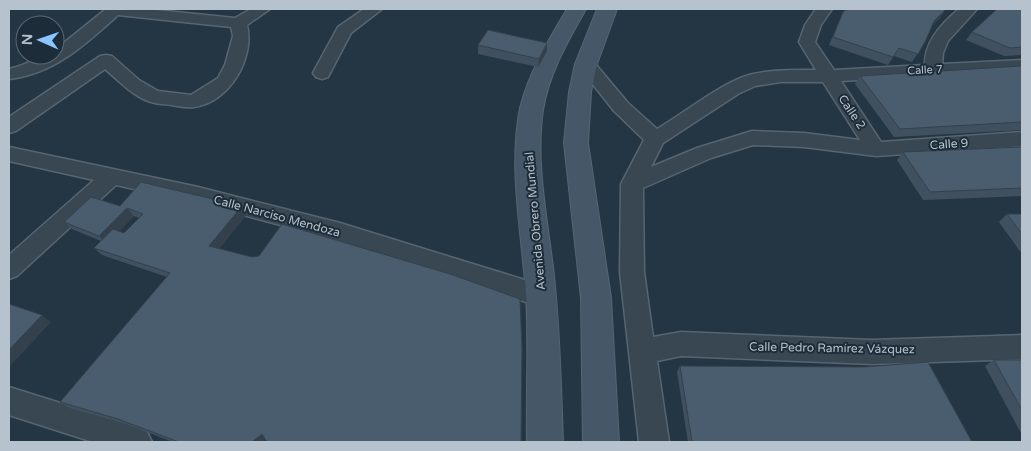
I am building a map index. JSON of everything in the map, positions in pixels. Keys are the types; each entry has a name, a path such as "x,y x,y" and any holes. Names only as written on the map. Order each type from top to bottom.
{"main road":[{"name":"Avenida Obrero Mundial","path":"545,442 541,296 529,162 530,127 537,88 545,68 576,9"},
{"path":"601,442 596,298 576,142 580,92 586,64 607,9"}],"street":[{"path":"9,74 32,69 70,48 116,9 180,13 238,22 262,9"},
{"path":"322,73 344,30 374,9"},
{"name":"Calle 2","path":"824,9 813,25 807,42 876,149"},
{"path":"934,70 934,54 940,40 961,14 969,9"},
{"path":"9,126 106,60 133,84 154,96 193,101 205,96 225,82 234,65 241,36 238,22"},
{"path":"586,64 621,107 654,140 632,184 632,272 654,442"},
{"name":"Calle 7","path":"654,140 732,90 750,81 781,76 828,76 1022,65"},
{"name":"Calle 9","path":"632,184 704,153 752,138 804,140 876,149 1022,139"},
{"name":"Calle Narciso Mendoza","path":"9,154 198,195 340,232 541,296"},
{"path":"9,269 112,176"},
{"name":"Calle Pedro Ramírez Vázquez","path":"643,350 681,344 872,352 1022,347"},
{"path":"9,402 137,442"}],"building":[{"path":"847,9 945,10 934,21 918,54 899,48 893,57 833,37 843,12"},
{"path":"997,9 1022,9 1022,47 1010,48 972,32"},
{"path":"488,30 547,43 539,59 478,45"},
{"path":"1022,66 1022,122 900,129 860,76"},
{"path":"1022,147 1022,188 930,192 903,152"},
{"path":"141,182 242,206 209,246 252,257 259,256 282,224 450,274 520,299 522,349 521,442 267,442 262,434 252,442 179,442 118,419 60,402 170,273 94,248 113,229 124,233 143,214 127,208 99,236 64,222 91,197 120,206"},
{"path":"1007,214 1022,214 1022,234"},
{"path":"9,304 42,315 9,350"},
{"path":"994,360 1022,360 1022,410"},
{"path":"928,362 972,442 692,442 680,366 864,367"}]}
